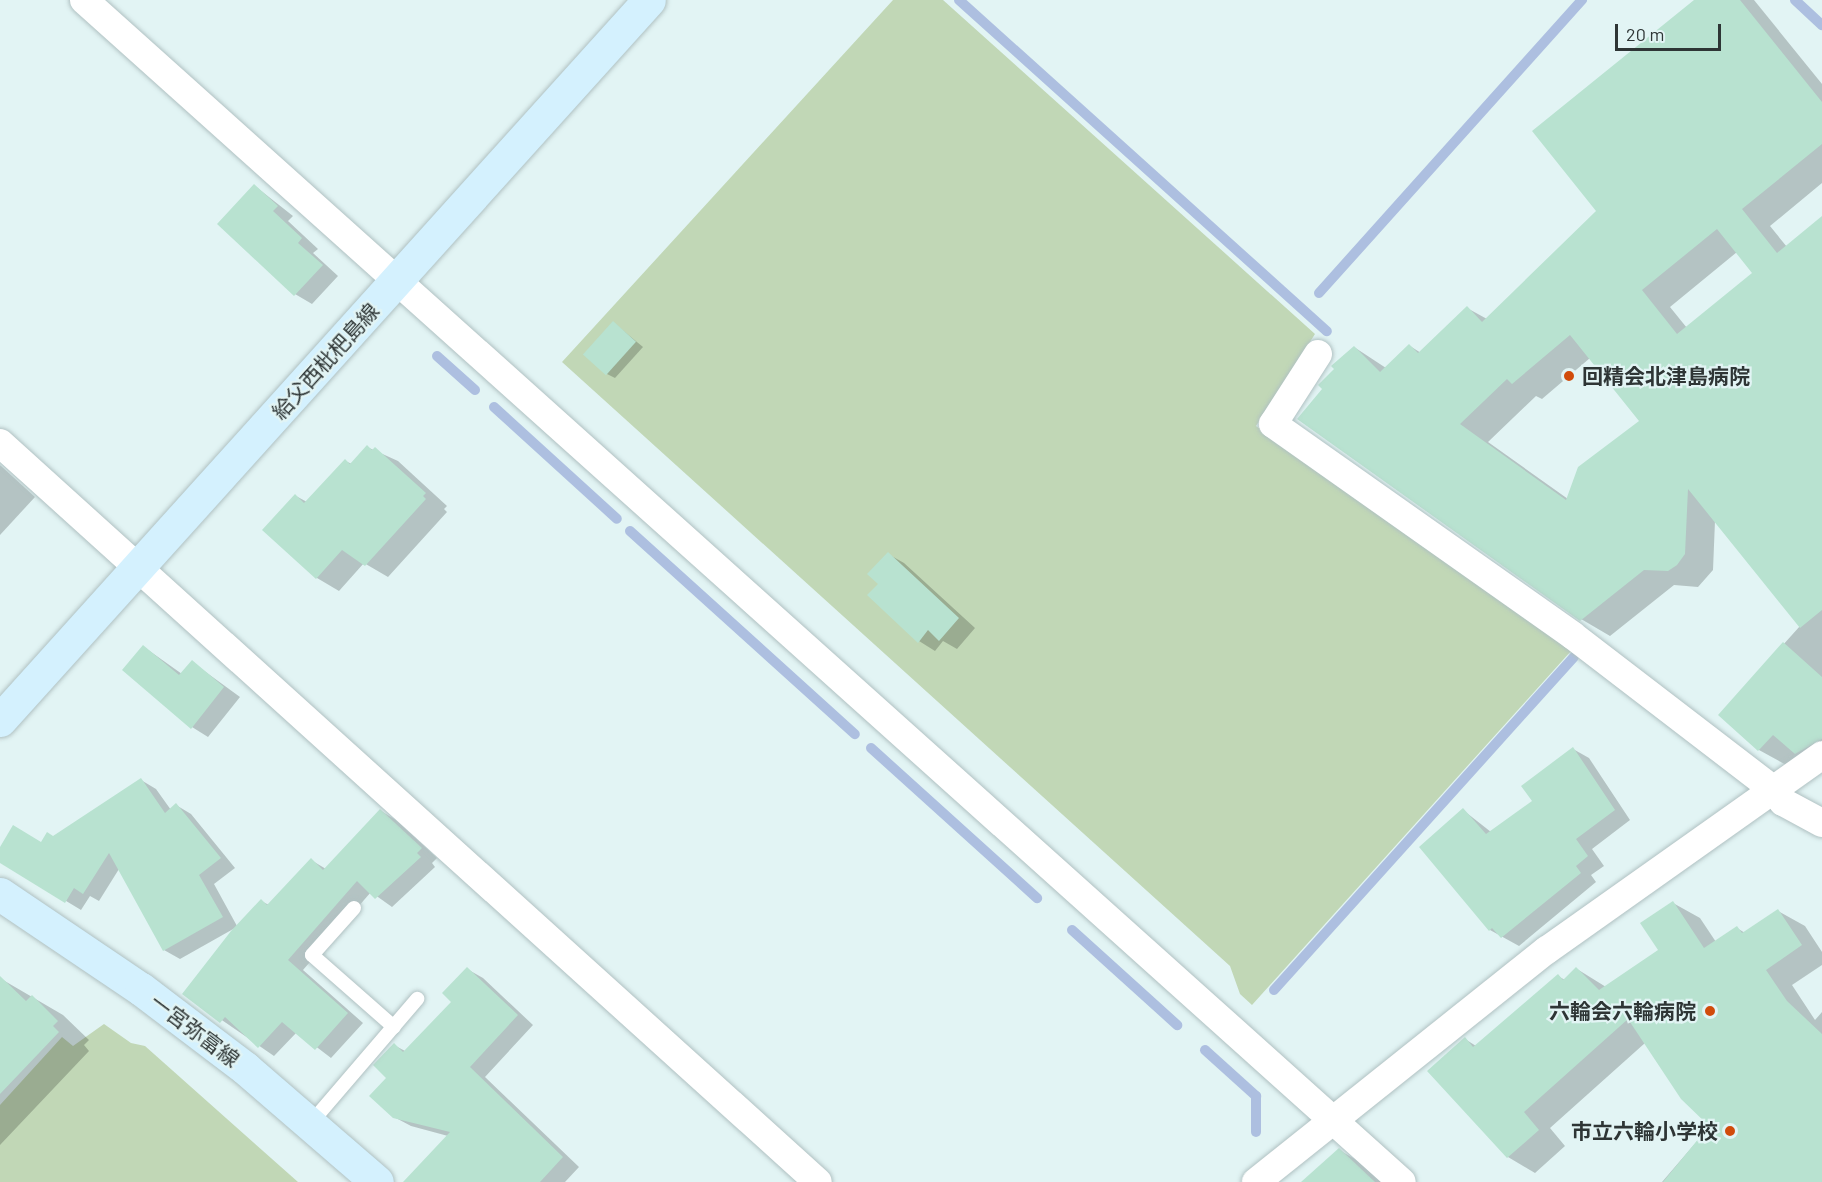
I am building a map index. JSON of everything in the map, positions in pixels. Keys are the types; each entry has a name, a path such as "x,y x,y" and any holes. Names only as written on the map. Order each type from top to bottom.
{"main road":[{"name":"給父西枇杷島線","path":"0,720 140,569 649,0"},
{"name":"一宮弥富線","path":"0,894 141,989 245,1068 377,1182"}],"street":[{"path":"84,0 395,283 1402,1182"},
{"path":"1318,354 1273,424 1572,635 1774,790 1783,802 1822,823"},
{"path":"0,443 818,1182"},
{"path":"1256,1182 1547,950 1822,755"}],"lane":[{"path":"354,908 312,955 394,1027"},
{"path":"310,1124 417,999"}],"green space":[{"path":"893,0 943,0 1315,334 1256,426 1571,651 1252,1005 1240,994 1230,966 562,362"},
{"path":"104,1024 131,1043 145,1046 298,1182 0,1182 0,1105 62,1037 73,1046"}],"building":[{"name":"回精会北津島病院","path":"1694,0 1740,0 1822,102 1822,144 1742,209 1777,253 1822,216 1822,610 1800,628 1688,489 1685,554 1677,565 1668,571 1644,570 1580,621 1297,419 1322,389 1318,385 1334,369 1331,366 1354,346 1380,372 1409,344 1418,353 1467,306 1482,322 1596,211 1532,131","holes":["1717,229 1752,273 1677,334 1642,290","1570,335 1639,421 1578,467 1566,500 1460,424 1507,379 1512,384"]},
{"path":"254,184 278,206 273,211 302,238 298,243 323,265 294,296 217,224"},
{"path":"613,321 636,342 606,375 583,354"},
{"path":"367,445 372,450 375,447 426,493 423,496 426,499 365,566 342,550 316,579 262,530 295,494 304,503 345,459 350,464"},
{"path":"888,552 959,618 939,641 928,630 918,643 867,595 878,584 867,574"},
{"path":"1783,642 1822,677 1822,739 1795,754 1773,735 1758,751 1718,715"},
{"path":"143,645 179,675 192,660 224,687 191,729 122,670"},
{"path":"1573,747 1615,810 1576,839 1588,856 1576,866 1581,873 1501,938 1492,928 1489,931 1419,847 1463,808 1486,834 1532,801 1521,786"},
{"path":"141,778 165,813 176,803 221,858 199,875 223,917 163,951 109,853 83,894 74,888 65,903 0,863 0,847 13,825 41,842 47,832 53,836"},
{"path":"380,809 422,848 417,853 421,857 375,899 357,881 288,960 348,1013 315,1050 282,1022 258,1048 225,1017 220,1023 182,994 231,931 261,899 267,905 311,858 323,870"},
{"path":"1673,901 1704,948 1737,926 1742,933 1778,909 1802,945 1766,970 1787,1001 1822,1034 1822,1182 1663,1182 1709,1126 1681,1099 1628,1019 1524,1112 1539,1130 1507,1158 1427,1071 1465,1037 1473,1047 1558,974 1563,980 1576,967 1599,990 1658,950 1640,923"},
{"path":"467,967 518,1015 470,1067 563,1157 540,1182 403,1182 450,1132 393,1118 369,1096 386,1078 373,1065 394,1043 403,1052 451,1002 442,993"},
{"path":"0,976 26,1001 32,995 58,1021 53,1026 59,1032 0,1094"},
{"path":"1339,1148 1375,1182 1301,1182"}],"waterway":[{"path":"959,0 1327,331"},
{"path":"1319,293 1582,0"},
{"path":"1795,0 1822,25"},
{"path":"437,356 475,390"},
{"path":"494,407 617,519"},
{"path":"630,531 855,734"},
{"path":"1274,990 1574,657"},
{"path":"871,748 1037,898"},
{"path":"1072,930 1177,1025"},
{"path":"1205,1050 1256,1096 1256,1132"}],"place":[{"name":"回精会北津島病院","path":"1569,376"},
{"name":"六輪会六輪病院","path":"1710,1011"},
{"name":"市立六輪小学校","path":"1730,1131"}]}
